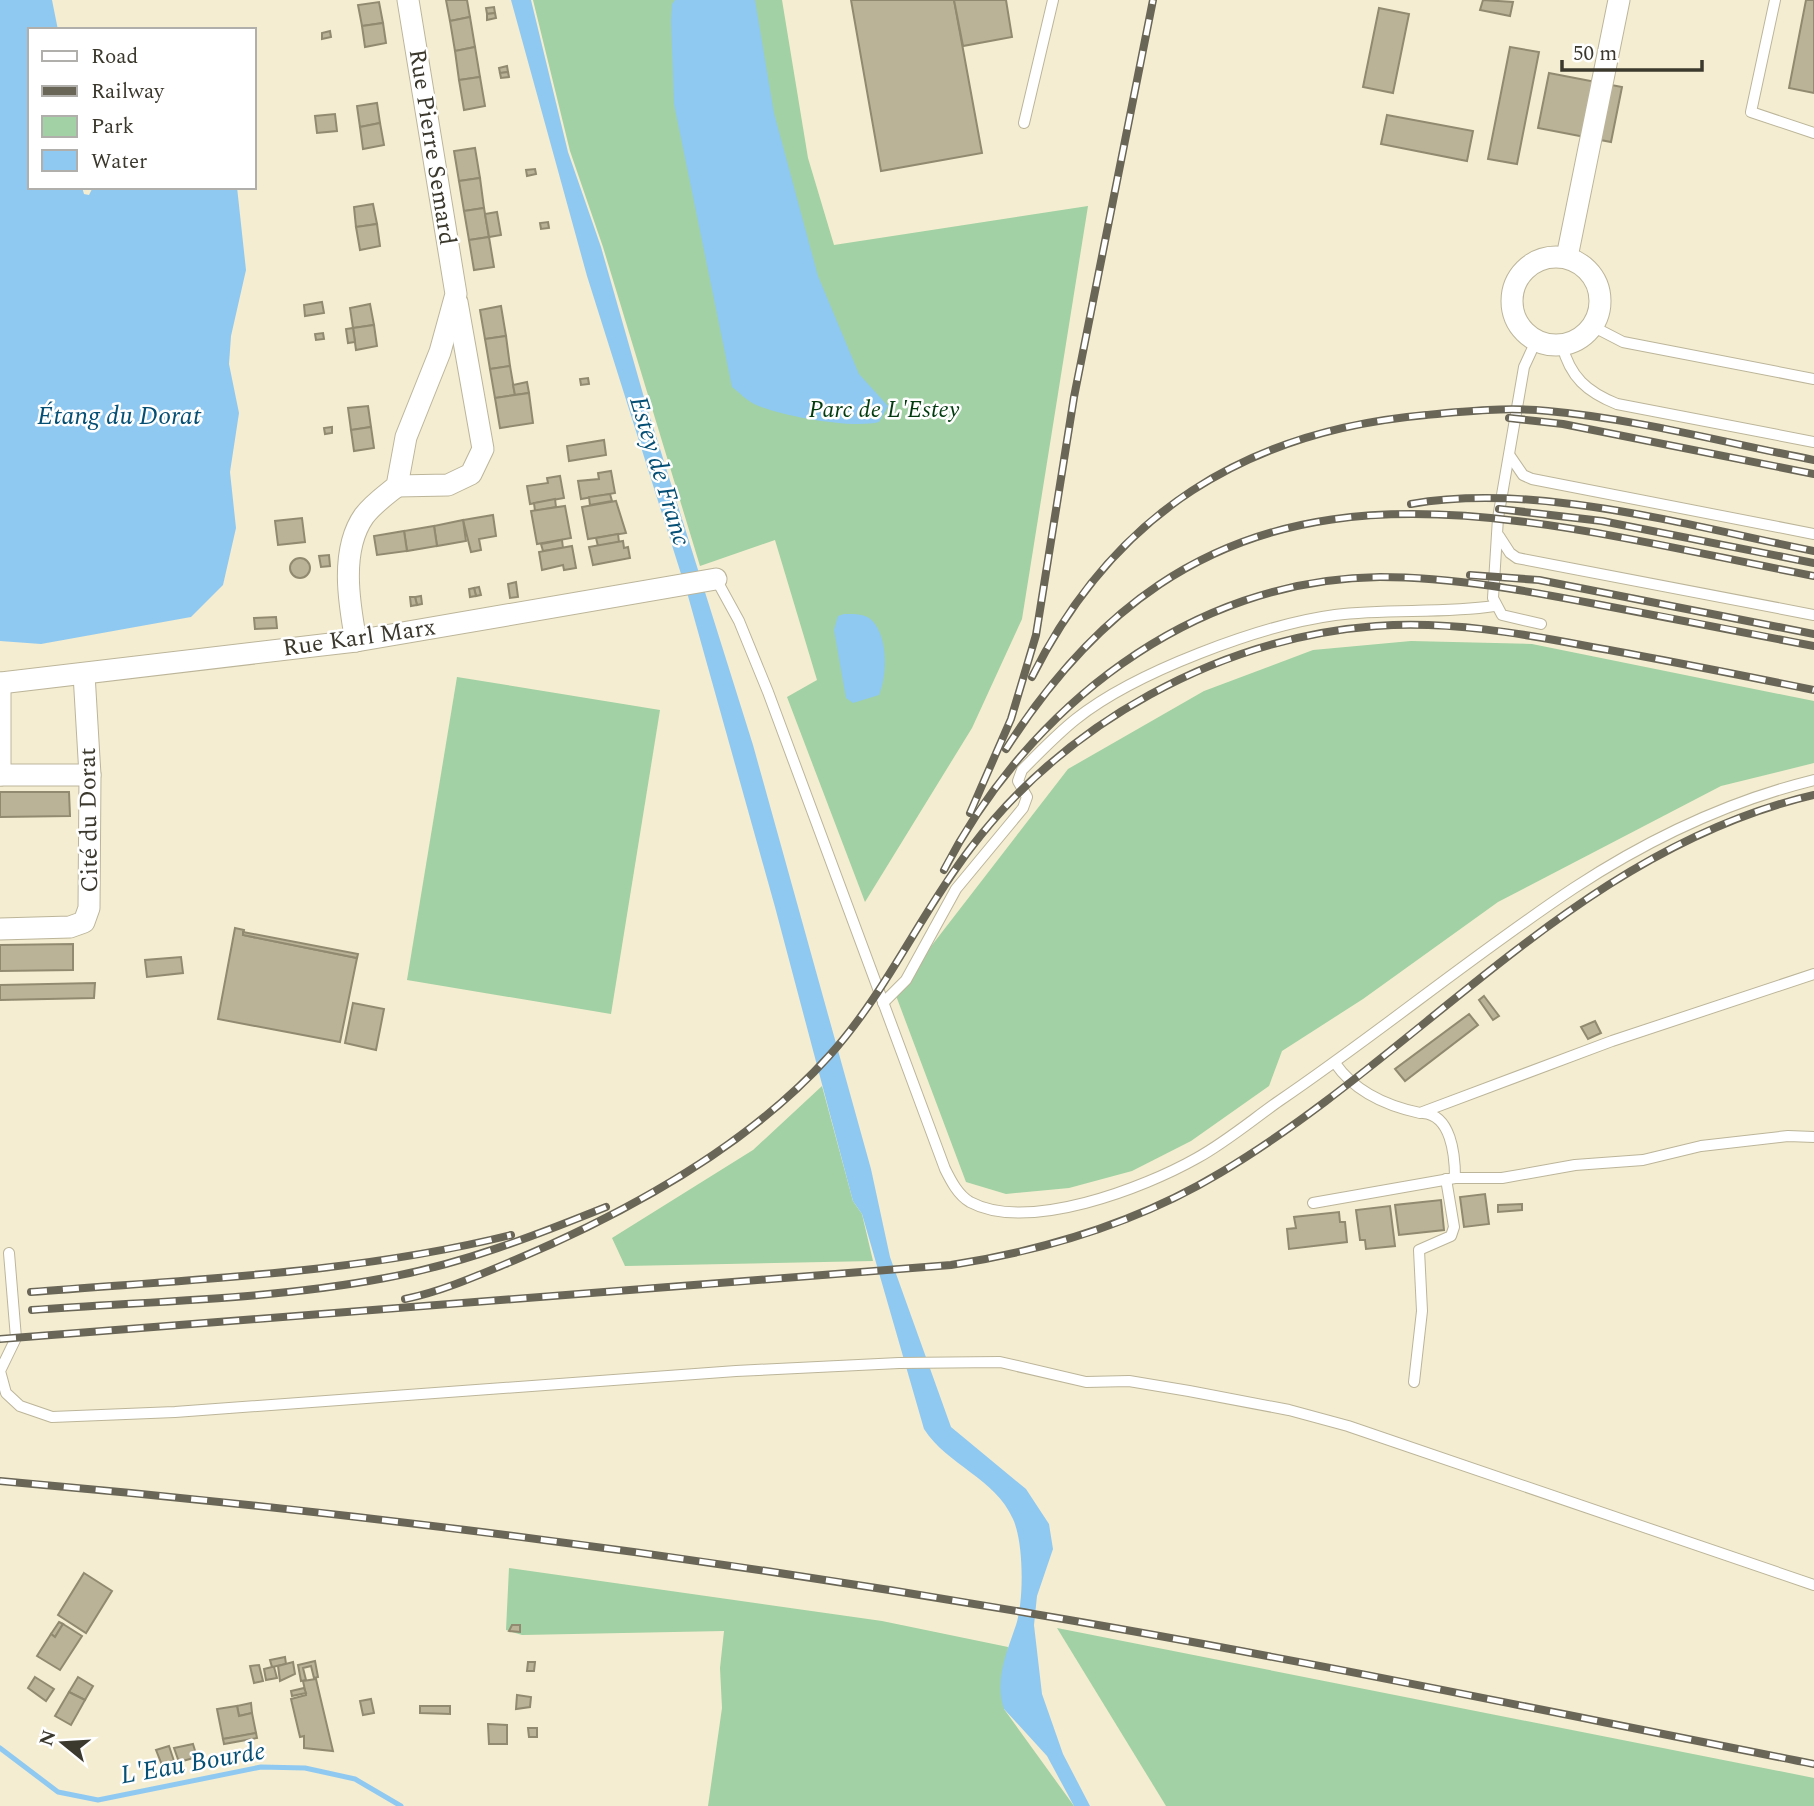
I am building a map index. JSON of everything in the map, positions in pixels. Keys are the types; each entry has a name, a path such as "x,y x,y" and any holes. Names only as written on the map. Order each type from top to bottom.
{"street":[{"name":"Rue Pierre Semard","path":"408,0 483,449 471,474 448,485 397,486 406,437 440,352 456,294"},
{"path":"1567,257 1619,0"},
{"path":"1553,256 1567,257 1580,263 1598,285 1598,313 1592,326 1584,335 1562,345 1536,341 1516,321 1511,307 1514,285 1526,267 1553,256"},
{"path":"356,641 348,601 356,533 371,507 397,486"},
{"name":"Rue Karl Marx","path":"0,683 356,641 709,580"},
{"name":"Cité du Dorat","path":"0,929 70,927 83,922 91,892 90,775 84,674"},
{"path":"0,683 0,775 90,775"}],"lane":[{"path":"1024,123 1053,0"},
{"path":"1775,0 1751,112 1814,133"},
{"path":"1592,326 1623,342 1814,379"},
{"path":"1536,341 1524,367 1498,518 1494,606 1502,615 1541,624"},
{"path":"1562,345 1567,363 1577,380 1597,396 1617,404 1814,442"},
{"path":"1510,456 1523,475 1532,479 1814,534"},
{"path":"1499,536 1510,553 1517,558 1814,615"},
{"path":"709,580 739,621 768,692 955,1189 971,1202 999,1209 1029,1213 1060,1210 1136,1188 1197,1158 1335,1063 1574,888 1631,854 1723,810 1814,780"},
{"path":"883,1003 906,980 956,889 1023,808 1027,797 1019,785 1018,776 1076,718 1118,693 1185,660 1257,632 1334,615 1494,606"},
{"path":"1420,1113 1612,1041 1814,974"},
{"path":"1335,1063 1357,1088 1392,1104 1420,1113 1433,1114 1442,1121 1454,1154 1451,1178 1454,1227 1451,1236 1419,1250 1422,1311 1414,1382"},
{"path":"1313,1203 1451,1178 1502,1178 1575,1166 1643,1160 1701,1146 1788,1136 1814,1137"},
{"path":"9,1254 16,1338 0,1371 6,1393 20,1406 52,1417 189,1411 736,1371 899,1363 1000,1362 1086,1382 1129,1381 1189,1391 1289,1410 1348,1426 1814,1585"}],"green space":[{"name":"Parc de L'Estey","path":"533,0 782,0 808,158 834,245 1088,206 1022,619 972,728 865,902 787,697 817,680 775,540 700,566 603,247 570,151"},
{"path":"1411,641 1532,644 1814,701 1814,763 1721,786 1498,902 1363,999 1282,1051 1269,1086 1191,1141 1132,1171 1069,1188 1006,1194 966,1182 895,993 1068,769 1204,691 1313,650"},
{"path":"457,677 660,710 611,1014 407,980"},
{"path":"822,1086 853,1201 862,1214 873,1261 625,1266 612,1238 753,1150"},
{"path":"509,1568 882,1621 1008,1647 1004,1709 1074,1806 708,1806 722,1708 720,1668 724,1631 522,1635 506,1630"},
{"path":"1057,1628 1814,1778 1814,1806 1166,1806"}],"water":[{"name":"Étang du Dorat","path":"0,0 52,0 58,28 28,28 28,189 83,189 84,194 89,195 92,189 237,189 246,270 231,336 229,364 239,413 230,472 236,528 223,585 191,617 41,644 0,641"},
{"name":"Estey de Franc","path":"511,0 531,0 568,152 601,247 645,401 753,745 871,1169 890,1257 951,1427 1026,1489 1049,1524 1053,1549 1037,1596 1034,1625 1042,1694 1063,1754 1090,1806 1074,1806 1047,1756 1004,1709 1001,1677 1019,1615 1020,1602 1022,1572 1017,1529 1005,1505 995,1493 945,1452 924,1429 862,1214 853,1201 775,907 688,596 587,276"},
{"path":"675,0 755,0 774,113 818,276 859,374 888,406 879,422 834,423 781,413 754,404 732,387 674,104 671,21 672,4"},
{"path":"861,615 872,620 879,631 884,649 885,669 879,695 853,703 846,698 834,630 838,616"}],"building":[{"path":"446,0 467,0 470,17 450,21"},
{"path":"851,0 954,0 982,153 881,171"},
{"path":"954,0 1006,0 1012,37 963,46"},
{"path":"1483,0 1513,2 1510,16 1480,10"},
{"path":"1806,0 1814,0 1814,93 1789,88"},
{"path":"379,2 383,23 362,26 358,5"},
{"path":"494,7 495,13 487,14 486,8"},
{"path":"1379,8 1409,14 1393,93 1363,87"},
{"path":"495,13 496,18 487,20 487,14"},
{"path":"470,17 475,47 455,51 450,21"},
{"path":"383,23 386,43 365,47 362,26"},
{"path":"330,31 331,37 322,39 322,33"},
{"path":"475,47 480,77 459,80 455,51"},
{"path":"1510,47 1539,52 1517,164 1488,159"},
{"path":"507,66 508,72 500,73 499,68"},
{"path":"508,72 509,77 501,78 500,73"},
{"path":"1549,73 1622,87 1611,142 1538,128"},
{"path":"480,77 485,106 464,110 459,80"},
{"path":"377,103 380,123 360,127 357,106"},
{"path":"335,114 337,131 317,133 315,116"},
{"path":"1387,115 1473,131 1467,161 1381,144"},
{"path":"380,123 384,145 363,149 360,127"},
{"path":"475,148 480,178 459,181 454,151"},
{"path":"535,169 536,174 527,176 526,170"},
{"path":"480,178 484,208 464,211 459,181"},
{"path":"373,204 377,224 356,227 354,207"},
{"path":"484,208 489,237 469,240 464,211"},
{"path":"497,212 501,235 489,237 485,214"},
{"path":"548,222 549,228 541,229 540,223"},
{"path":"377,224 380,246 360,250 356,227"},
{"path":"489,237 494,267 474,270 469,240"},
{"path":"322,302 324,313 305,316 304,305"},
{"path":"370,304 374,325 353,328 350,308"},
{"path":"501,306 506,336 485,339 480,310"},
{"path":"374,325 377,346 356,350 353,328"},
{"path":"353,328 355,342 348,343 346,329"},
{"path":"323,333 324,339 316,340 315,334"},
{"path":"506,336 510,366 490,369 485,339"},
{"path":"510,366 515,395 495,398 490,369"},
{"path":"588,378 589,384 581,385 580,379"},
{"path":"527,382 529,393 515,395 513,385"},
{"path":"529,393 533,423 500,428 495,398"},
{"path":"368,406 371,427 351,430 348,408"},
{"path":"332,427 332,433 325,434 324,428"},
{"path":"371,427 374,448 354,451 351,430"},
{"path":"604,440 606,455 569,461 567,446"},
{"path":"611,471 615,493 581,499 578,481 599,479 598,473"},
{"path":"560,476 564,498 530,504 527,486 548,483 547,478"},
{"path":"610,494 612,501 590,505 589,497"},
{"path":"555,499 556,507 535,511 534,503"},
{"path":"616,501 626,533 588,539 582,507"},
{"path":"565,506 571,538 537,544 531,511"},
{"path":"493,515 496,536 479,539 481,550 471,552 463,520"},
{"path":"302,518 305,542 278,545 275,521"},
{"path":"463,520 466,541 437,546 434,526"},
{"path":"434,526 437,546 407,551 404,531"},
{"path":"404,531 407,551 377,555 374,536"},
{"path":"618,534 619,542 598,546 596,538"},
{"path":"562,540 563,548 543,551 541,544"},
{"path":"623,541 624,548 628,547 630,558 593,565 589,547"},
{"path":"572,546 576,568 564,570 563,565 542,570 539,552"},
{"path":"329,555 330,566 321,567 319,556"},
{"path":"300,558 307,561 310,568 307,575 300,578 293,575 290,568 293,561"},
{"path":"516,582 518,597 510,598 508,584"},
{"path":"479,587 481,595 476,596 474,588"},
{"path":"474,588 476,596 470,597 469,589"},
{"path":"421,596 422,604 417,605 415,597"},
{"path":"410,597 415,597 417,605 411,606"},
{"path":"276,617 277,628 255,629 254,618"},
{"path":"0,792 69,792 70,816 0,817"},
{"path":"235,928 244,930 243,935 357,958 340,1042 218,1019"},
{"path":"243,932 358,954 357,958 243,935"},
{"path":"73,944 73,970 0,971 0,945"},
{"path":"181,957 183,973 147,977 145,960"},
{"path":"95,983 94,998 0,1000 0,985"},
{"path":"1484,996 1499,1016 1493,1020 1479,1000"},
{"path":"353,1003 384,1009 376,1050 345,1043"},
{"path":"1469,1014 1478,1025 1405,1081 1395,1069"},
{"path":"1595,1021 1601,1033 1588,1039 1581,1027"},
{"path":"1485,1194 1489,1224 1464,1227 1460,1197"},
{"path":"1441,1200 1444,1230 1399,1235 1395,1205"},
{"path":"1522,1204 1522,1210 1498,1212 1498,1205"},
{"path":"1390,1206 1395,1246 1366,1249 1365,1240 1360,1240 1356,1210"},
{"path":"1339,1212 1340,1222 1345,1222 1347,1242 1289,1249 1287,1229 1296,1228 1294,1217"},
{"path":"84,1573 112,1591 86,1633 58,1615"},
{"path":"59,1622 63,1624 55,1637 51,1634"},
{"path":"63,1624 82,1636 60,1670 37,1656 51,1634 55,1637"},
{"path":"512,1625 520,1625 520,1632 509,1631"},
{"path":"285,1657 286,1664 272,1667 270,1660"},
{"path":"315,1661 318,1677 314,1678 311,1666 303,1668 306,1680 301,1681 298,1665"},
{"path":"293,1662 295,1674 280,1681 278,1666"},
{"path":"528,1662 535,1662 534,1671 527,1671"},
{"path":"259,1665 263,1681 254,1683 250,1666"},
{"path":"274,1667 277,1678 266,1680 264,1669"},
{"path":"35,1677 54,1689 46,1701 28,1688"},
{"path":"78,1677 93,1686 85,1700 69,1692"},
{"path":"316,1679 333,1751 304,1748 304,1736 300,1737 291,1699 306,1695 303,1681"},
{"path":"304,1688 306,1693 292,1696 291,1691"},
{"path":"69,1692 85,1700 71,1725 55,1716"},
{"path":"517,1695 531,1697 530,1707 516,1709"},
{"path":"371,1699 374,1713 363,1715 360,1701"},
{"path":"251,1703 252,1713 239,1716 237,1706"},
{"path":"237,1706 239,1716 252,1713 256,1733 223,1739 217,1709"},
{"path":"420,1706 450,1706 450,1714 420,1713"},
{"path":"488,1724 507,1725 507,1744 489,1744"},
{"path":"528,1728 537,1728 537,1737 529,1737"},
{"path":"256,1733 257,1738 224,1744 223,1739"},
{"path":"193,1744 197,1757 179,1762 174,1748"},
{"path":"169,1746 174,1761 162,1765 156,1750"}],"waterway":[{"name":"L'Eau Bourde","path":"0,1748 58,1792 98,1800 261,1767 305,1768 355,1779 401,1806"}],"railway":[{"path":"970,813 1011,719 1036,635 1074,397 1153,0"},
{"path":"1032,677 1065,619 1103,569 1145,526 1192,491 1244,462 1300,440 1361,424 1426,415 1517,409 1581,415 1648,426 1814,460"},
{"path":"1509,418 1563,424 1814,474"},
{"path":"1411,504 1459,499 1561,503 1665,519 1814,551"},
{"path":"1499,509 1602,521 1814,563"},
{"path":"1006,749 1088,644 1176,574 1270,533 1369,516 1473,516 1582,530 1814,576"},
{"path":"1470,575 1539,580 1814,634"},
{"path":"944,870 979,811 1021,756 1069,707 1122,664 1181,628 1244,601 1310,584 1380,577 1463,582 1814,646"},
{"path":"405,1299 474,1277 600,1221 683,1174 761,1119 797,1089 849,1032 970,849 1008,804 1051,763 1099,726 1150,695 1204,669 1260,648 1317,634 1376,626 1431,625 1538,637 1814,690"},
{"path":"0,1339 951,1265 1021,1251 1090,1232 1189,1191 1294,1125 1575,907 1650,860 1729,822 1814,795"},
{"path":"32,1310 209,1299 297,1291 385,1278 470,1257 606,1207"},
{"path":"31,1292 333,1267 392,1259 511,1235"},
{"path":"0,1481 389,1521 777,1573 1034,1614 1229,1649 1814,1764"}]}
